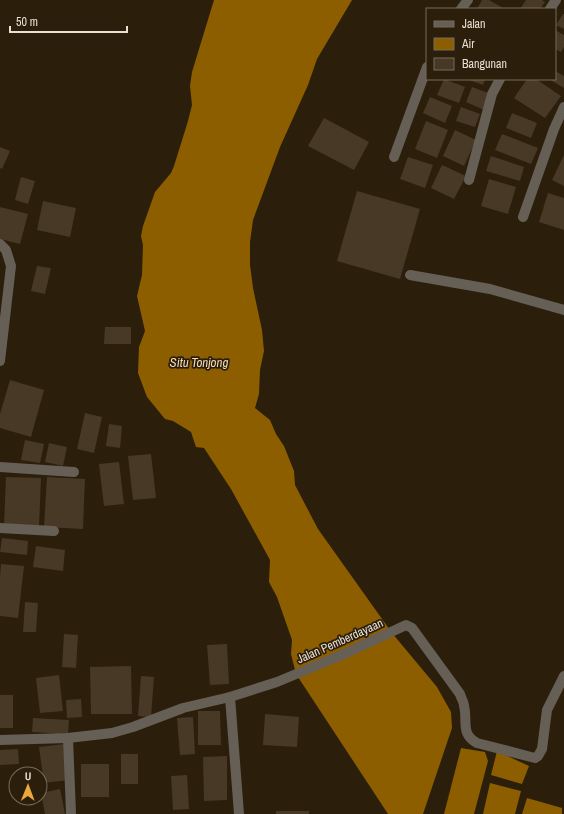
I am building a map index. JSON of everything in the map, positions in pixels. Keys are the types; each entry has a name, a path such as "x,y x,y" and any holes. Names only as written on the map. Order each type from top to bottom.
{"street":[{"path":"462,8 468,0"},
{"path":"394,157 426,70"},
{"path":"469,180 492,94 499,80"},
{"path":"523,217 554,129 564,107"},
{"path":"0,244 6,250 10,266 0,361"},
{"path":"410,275 490,289 564,310"},
{"path":"0,467 74,472"},
{"path":"0,528 54,531"},
{"name":"Jalan Pemberdayaan","path":"0,740 68,738 112,733 133,727 183,708 230,697 293,676 403,626 410,626 460,694 465,707 466,731 473,741 535,758 541,753 547,710 564,676"},
{"path":"230,697 239,814"},
{"path":"68,738 71,813"}],"water":[{"name":"Situ Tonjong","path":"214,0 352,0 317,59 308,85 280,147 253,220 250,242 250,265 253,288 262,330 264,351 260,370 259,394 255,408 270,420 276,434 284,446 294,471 295,485 318,529 392,633 437,687 451,712 452,728 423,814 388,814 296,674 291,654 292,640 277,597 269,582 270,560 231,489 204,448 196,447 191,432 173,421 165,419 147,397 138,373 139,347 145,331 137,296 142,275 143,245 141,236 143,226 155,192 171,173 174,166 192,105 190,86 192,72"},
{"path":"461,748 485,752 488,761 474,814 444,814"},
{"path":"497,751 529,766 522,784 491,775"},
{"path":"490,783 521,791 515,814 483,814"},
{"path":"527,798 562,808 562,814 522,814"}],"building":[{"path":"482,0 489,0 503,8 478,8"},
{"path":"526,0 542,0 545,2 541,8 521,8"},
{"path":"564,14 564,29 556,25"},
{"path":"556,31 564,35 564,47 561,52 556,50"},
{"path":"556,72 564,76 564,88 551,80 556,80"},
{"path":"444,80 465,87 459,103 437,95"},
{"path":"469,80 485,80 483,85"},
{"path":"526,80 537,80 561,96 545,118 514,98"},
{"path":"472,87 491,94 484,110 466,102"},
{"path":"430,97 452,106 445,123 423,113"},
{"path":"461,107 480,114 475,127 456,121"},
{"path":"512,113 537,123 531,138 506,128"},
{"path":"324,118 369,142 354,170 308,146"},
{"path":"426,121 448,130 437,158 415,149"},
{"path":"455,130 476,140 464,166 443,156"},
{"path":"502,134 538,148 531,164 495,150"},
{"path":"0,147 10,151 2,169 0,168"},
{"path":"564,155 564,186 552,180"},
{"path":"491,156 524,167 520,181 486,171"},
{"path":"408,157 433,165 425,188 400,179"},
{"path":"442,165 466,176 454,199 431,188"},
{"path":"21,177 35,181 28,204 15,200"},
{"path":"489,179 516,187 508,214 481,206"},
{"path":"357,191 420,209 400,279 337,261"},
{"path":"548,193 564,198 564,230 539,222"},
{"path":"43,201 76,208 70,237 37,230"},
{"path":"0,207 28,214 20,244 0,239"},
{"path":"37,266 51,268 45,294 31,291"},
{"path":"105,327 131,327 131,344 104,344"},
{"path":"10,380 44,390 31,437 0,428 0,414"},
{"path":"85,413 102,417 94,453 77,449"},
{"path":"109,424 122,426 120,448 106,446"},
{"path":"25,440 44,444 40,463 21,460"},
{"path":"49,443 67,447 63,466 45,462"},
{"path":"151,454 156,498 133,500 128,456"},
{"path":"119,462 124,504 104,506 99,464"},
{"path":"6,477 41,478 39,527 4,526"},
{"path":"47,477 85,479 83,529 44,527"},
{"path":"2,538 28,541 27,555 0,552"},
{"path":"36,546 65,550 63,571 33,567"},
{"path":"1,564 24,566 18,618 0,616"},
{"path":"25,602 38,603 36,632 23,632"},
{"path":"64,634 78,635 76,668 62,667"},
{"path":"227,644 229,684 210,685 207,645"},
{"path":"131,666 132,714 91,714 90,667"},
{"path":"59,675 63,711 40,713 36,678"},
{"path":"141,676 154,677 151,717 138,716"},
{"path":"0,695 13,695 13,728 0,728"},
{"path":"81,699 82,717 67,718 66,700"},
{"path":"198,711 220,711 221,745 198,745"},
{"path":"265,714 299,717 297,747 263,745"},
{"path":"193,717 195,754 180,755 177,718"},
{"path":"33,718 69,720 68,734 32,732"},
{"path":"64,744 69,780 48,783 48,766 42,766 39,747"},
{"path":"18,749 19,764 0,765 0,750"},
{"path":"121,754 138,754 138,784 121,784"},
{"path":"227,756 227,800 204,801 203,757"},
{"path":"81,764 109,764 109,797 81,797"},
{"path":"187,775 189,809 173,810 171,776"},
{"path":"60,789 65,814 45,814 43,806 48,806 48,792"},
{"path":"276,811 309,811 309,814 276,814"}]}
